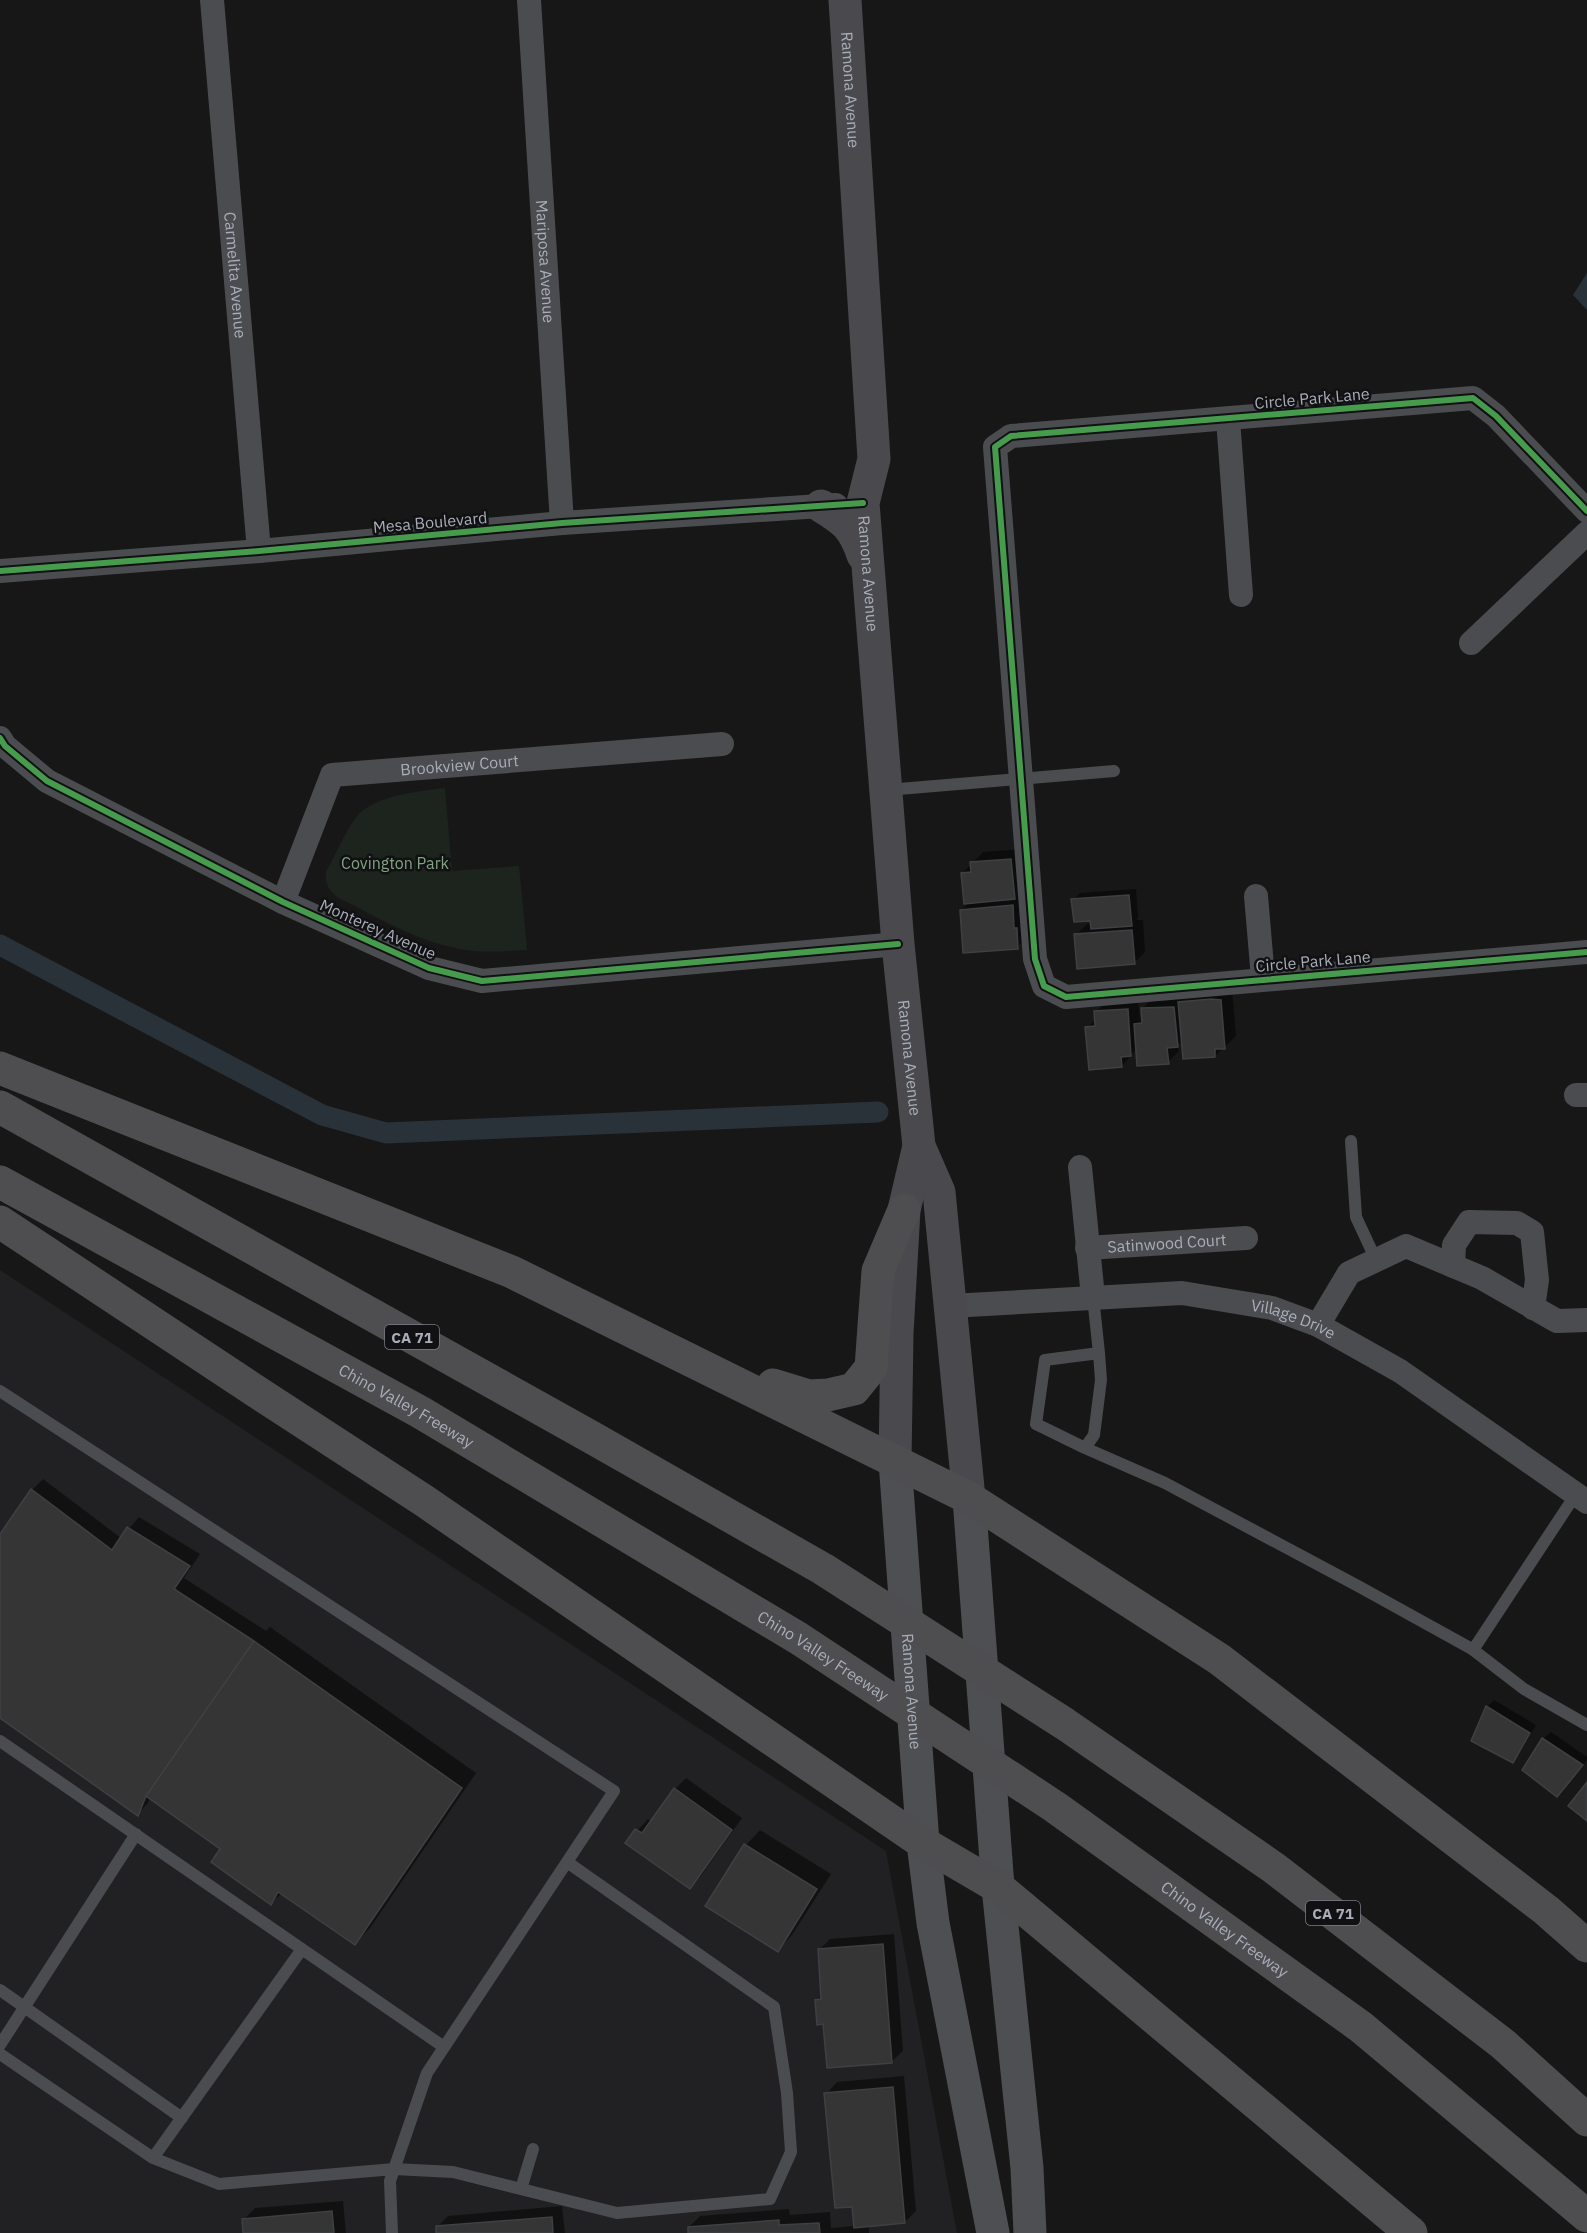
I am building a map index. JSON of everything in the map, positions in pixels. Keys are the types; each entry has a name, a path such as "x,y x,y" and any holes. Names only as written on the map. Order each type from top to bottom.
{"highway":[{"path":"0,1068 512,1272 969,1498 1219,1659 1546,1910 1587,1946"},
{"name":"CA 71","path":"0,1107 581,1431 822,1569 1065,1724 1274,1868 1503,2044 1587,2120"},
{"name":"Chino Valley Freeway","path":"0,1182 420,1412 798,1638 1055,1807 1361,2027 1587,2216"},
{"path":"683,1356 809,1396 828,1395 854,1389 871,1368 878,1271 904,1210"},
{"path":"0,1222 433,1507 923,1843 998,1887 1411,2233"}],"main road":[{"name":"Ramona Avenue","path":"895,1461 923,1843 933,1923 993,2233"},
{"name":"Ramona Avenue","path":"969,1498 998,1887 1027,2168 1030,2233"}],"street":[{"name":"Carmelita Avenue","path":"212,0 259,551"},
{"name":"Mariposa Avenue","path":"529,0 562,524"},
{"name":"Ramona Avenue","path":"845,0 874,459 863,503 898,944 919,1146 939,1192 969,1498"},
{"name":"Circle Park Lane","path":"1587,511 1496,416 1473,398 1011,436 995,447 1035,959 1044,986 1066,997 1263,978 1587,952"},
{"path":"1228,419 1241,595"},
{"name":"Mesa Boulevard","path":"0,571 562,524 863,503"},
{"path":"821,506 845,521 855,534 863,554 869,580"},
{"path":"1471,643 1587,533"},
{"name":"Monterey Avenue","path":"0,738 5,746 47,781 283,902 429,968 482,981 898,944"},
{"name":"Brookview Court","path":"283,902 332,775 722,744"},
{"path":"1256,896 1263,978"},
{"name":"Ramona Avenue","path":"895,1461 897,1333 904,1210 919,1146"},
{"name":"Satinwood Court","path":"1080,1167 1093,1297"},
{"path":"1453,1266 1454,1245 1468,1222 1517,1223 1532,1232 1536,1280 1533,1308"},
{"name":"Satinwood Court","path":"1087,1248 1246,1238"},
{"path":"1318,1325 1349,1273 1406,1246 1482,1278 1557,1322 1587,1320"},
{"name":"Village Drive","path":"951,1306 1182,1293 1272,1308 1318,1325 1400,1371 1582,1498"}],"lane":[{"path":"886,790 1114,771"},
{"path":"1351,1141 1356,1217 1376,1260"},
{"path":"1085,1448 1094,1435 1101,1380 1093,1297"},
{"path":"1099,1353 1045,1360 1036,1424 1165,1483 1473,1650 1524,1689 1587,1725"},
{"path":"0,1391 614,1791 427,2073 390,2181 392,2233"},
{"path":"1473,1650 1582,1498"},
{"path":"0,1741 444,2047"},
{"path":"0,2044 136,1834"},
{"path":"0,2054 153,2158 219,2184 394,2169 453,2172 617,2213 770,2199 791,2152 787,2093 774,2007 567,1862"},
{"path":"153,2158 302,1948"},
{"path":"0,1990 182,2118"},
{"path":"521,2189 533,2149"}],"shaded area":[{"path":"1587,273 1587,310 1573,295"},
{"path":"0,1270 886,1851 957,2233 0,2233"}],"green space":[{"name":"Covington Park","path":"445,788 452,871 519,866 527,950 474,951 432,942 400,929 337,897 328,886 326,872 347,831 361,812 369,806 390,798"}],"building":[{"path":"1011,859 1015,899 964,904 961,873 971,872 970,862"},
{"path":"1129,895 1132,926 1091,929 1090,921 1074,922 1071,899"},
{"path":"1013,905 1018,949 963,953 960,910"},
{"path":"1132,930 1135,964 1077,969 1074,934"},
{"path":"1221,1000 1225,1049 1215,1049 1215,1057 1183,1059 1178,1002"},
{"path":"1174,1007 1178,1047 1167,1048 1169,1064 1137,1066 1134,1024 1142,1023 1141,1008"},
{"path":"1128,1009 1131,1056 1121,1057 1122,1067 1089,1070 1085,1027 1095,1026 1094,1011"},
{"path":"31,1489 112,1550 127,1527 190,1566 174,1589 254,1641 146,1796 138,1816 0,1718 0,1534"},
{"path":"254,1641 462,1788 355,1945 278,1892 271,1905 211,1862 220,1849 146,1796"},
{"path":"1486,1706 1530,1733 1513,1763 1471,1741"},
{"path":"1542,1738 1583,1765 1557,1797 1522,1770"},
{"path":"1587,1782 1587,1821 1568,1806"},
{"path":"674,1788 732,1830 690,1889 625,1843 635,1829 642,1833"},
{"path":"744,1844 817,1889 778,1952 705,1906"},
{"path":"883,1944 892,2063 827,2068 823,2024 817,2025 815,2000 821,1999 818,1949"},
{"path":"893,2087 905,2223 854,2228 852,2207 835,2208 824,2093"},
{"path":"332,2211 334,2233 243,2233 242,2219"},
{"path":"552,2217 553,2233 436,2233 436,2226"},
{"path":"779,2220 779,2225 819,2223 820,2233 688,2233 688,2227"}],"waterway":[{"path":"0,945 322,1115 386,1133 878,1112"}],"cycle path":[{"path":"1587,511 1496,416 1473,398 1011,436 995,447 1035,959 1044,986 1066,997 1587,952"},
{"path":"0,571 259,551 562,523 863,503"},
{"path":"0,738 5,746 47,781 283,902 429,968 482,981 898,944"}]}
